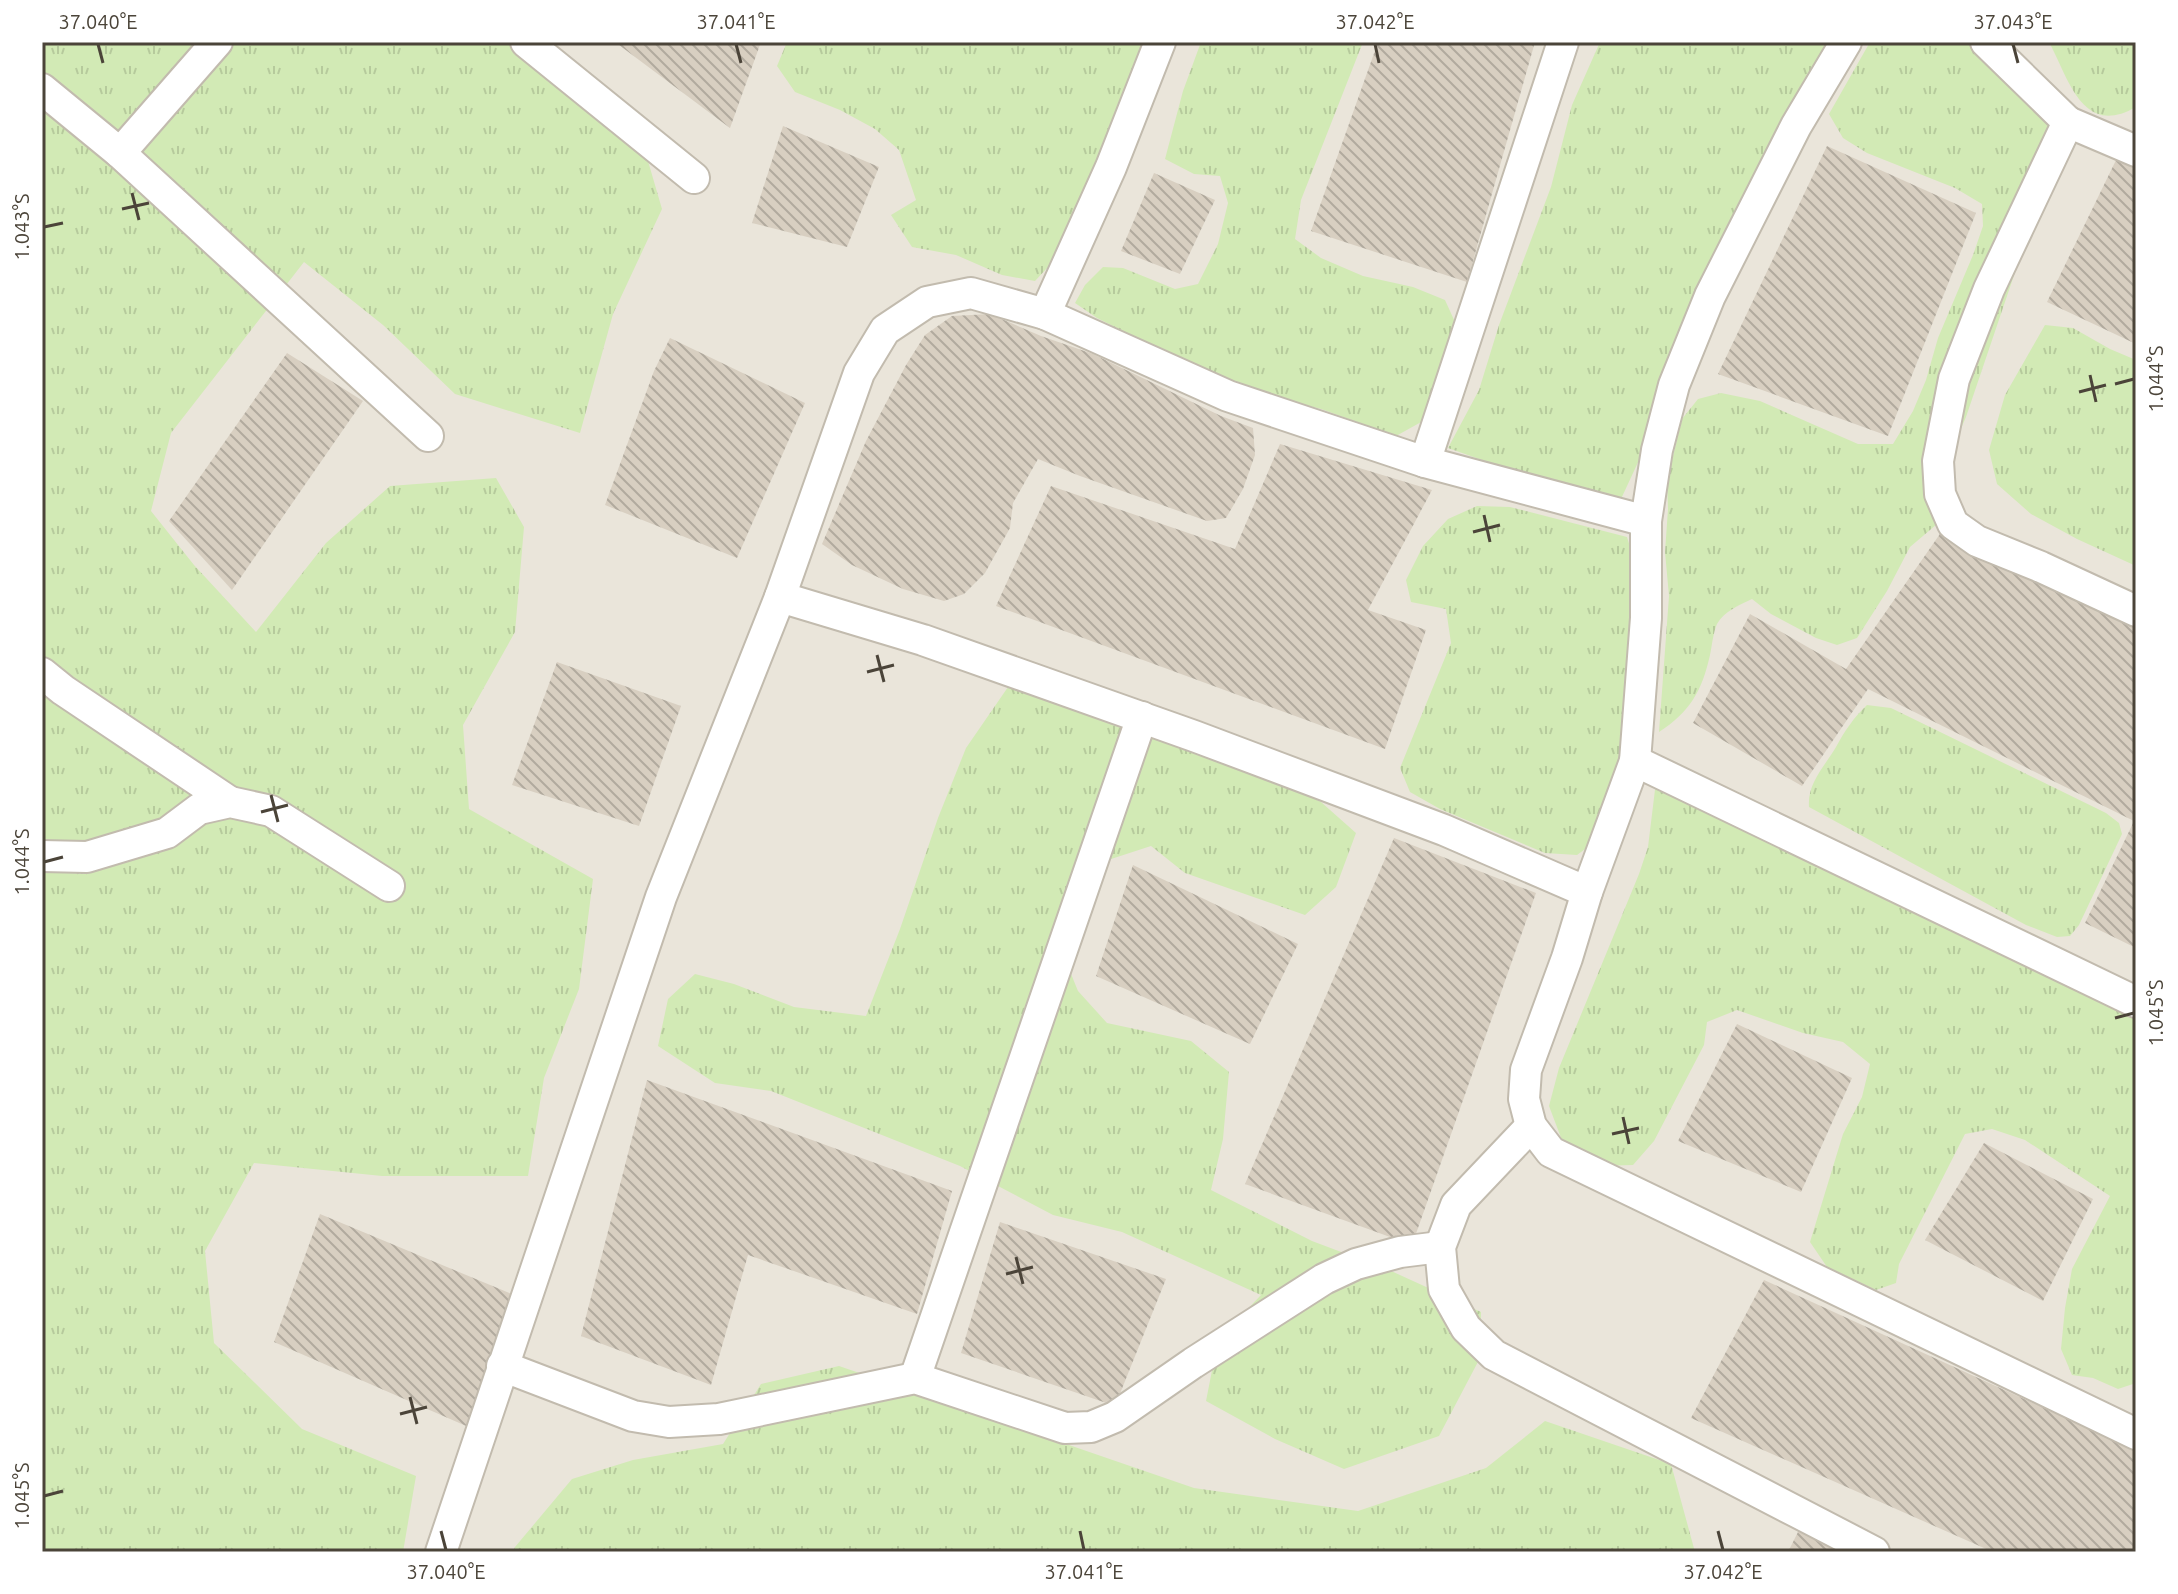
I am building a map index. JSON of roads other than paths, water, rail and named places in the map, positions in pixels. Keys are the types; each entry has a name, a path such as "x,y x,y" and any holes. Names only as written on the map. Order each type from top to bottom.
{"street":[{"path":"120,153 217,42"},
{"path":"526,42 694,178"},
{"path":"1045,314 1111,167 1160,42"},
{"path":"1425,462 1563,42"},
{"path":"1846,42 1796,126 1710,296 1674,385 1657,450 1646,521 1646,618 1635,761 1526,1070 1524,1099 1531,1126 1551,1152 2136,1434"},
{"path":"1986,42 2068,122 2136,151"},
{"path":"42,89 120,153 428,436"},
{"path":"2068,122 1989,289 1954,379 1938,461 1940,494 1953,524 1977,541 2136,611"},
{"path":"441,1552 661,897 780,597 859,373 885,330 927,302 971,293 1045,314 1228,396 1425,462 1646,521"},
{"path":"780,597 923,640 1142,717 1444,830 1587,892"},
{"path":"42,673 230,802 271,811 389,886"},
{"path":"915,1378 1142,717"},
{"path":"1635,761 2136,1002"},
{"path":"42,856 87,857 167,833 199,809 230,802"},
{"path":"1531,1126 1456,1205 1440,1247 1444,1289 1466,1328 1494,1355 1874,1552"},
{"path":"502,1366 633,1416 669,1422 719,1419 915,1378 1065,1428 1091,1427 1115,1417 1324,1279 1356,1264 1400,1252 1440,1247"}]}
